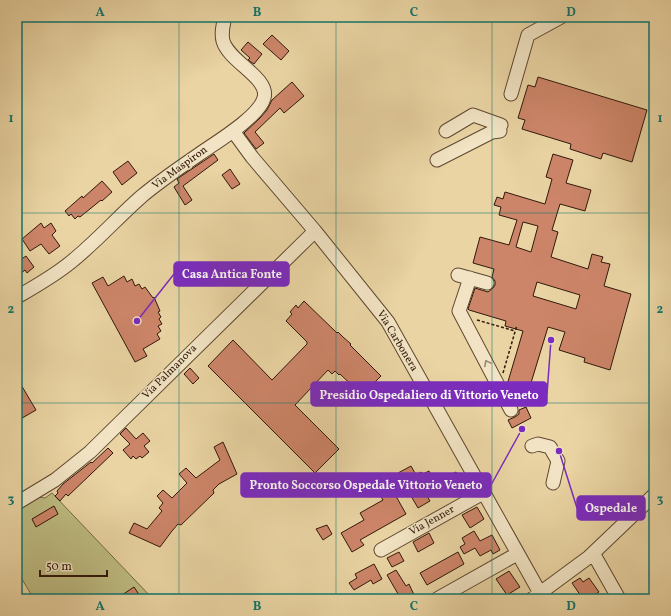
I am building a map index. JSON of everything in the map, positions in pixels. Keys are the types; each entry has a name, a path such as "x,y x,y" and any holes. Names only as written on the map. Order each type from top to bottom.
{"street":[{"name":"Via Maspiron","path":"17,297 42,283 70,262 158,183 233,131 258,108 264,97 265,91 261,82 240,64 227,49 222,37 225,17"},
{"path":"511,94 528,35 561,17"},
{"path":"437,160 501,128 474,115 446,131"},
{"name":"Via Carbonera","path":"233,131 252,157 388,322 517,554 535,597"},
{"name":"Via Palmanova","path":"17,503 55,480 90,452 314,231"},
{"path":"487,283 464,276 459,311 512,410"},
{"path":"532,446 538,444 550,447 558,461 553,484"},
{"name":"Via Jenner","path":"380,550 483,493"},
{"path":"535,597 594,553 654,496"},
{"path":"594,553 619,599"},
{"path":"437,599 517,554"}],"path":[{"path":"462,316 515,331"},
{"path":"503,375 517,325"}],"shaded area":[{"path":"52,493 153,599 34,599 17,571 17,509 39,497 45,498"}],"building":[{"path":"272,35 289,51 281,60 263,44"},
{"path":"248,42 262,54 254,64 248,60 250,58 241,50"},
{"path":"538,77 647,110 632,162 603,153 601,159 570,149 571,144 522,129 525,120 518,118 528,85 535,87"},
{"path":"292,82 304,96 284,113 280,108 255,132 264,143 256,149 244,133 267,110 272,100"},
{"path":"214,154 218,160 183,186 192,200 185,205 174,187 179,183 177,179"},
{"path":"553,154 573,160 566,183 591,190 585,211 560,204 552,230 558,232 551,257 588,269 592,254 603,257 601,262 610,264 604,286 631,294 610,370 584,362 585,358 559,350 565,332 548,327 527,396 515,392 517,388 507,385 523,331 505,326 506,321 468,309 475,288 488,292 495,285 495,281 492,277 494,269 473,263 480,237 509,245 517,220 499,215 501,207 494,205 497,197 503,199 505,192 545,204 552,179 546,177","holes":["523,222 538,226 531,252 516,247","537,282 580,295 576,309 533,296"]},
{"path":"128,161 137,173 122,185 113,172"},
{"path":"230,169 240,184 232,189 222,175"},
{"path":"102,181 112,192 80,217 78,216 75,219 71,214 69,216 65,211 82,196 83,198"},
{"path":"41,223 44,228 51,223 56,231 52,235 60,246 49,254 41,244 30,251 22,239"},
{"path":"26,256 34,267 27,273 25,270 20,274 17,269 17,262"},
{"path":"124,276 127,282 132,279 135,286 139,284 142,289 145,287 153,298 154,297 160,311 158,312 161,317 159,319 162,324 158,326 161,331 157,334 160,339 143,349 147,356 135,362 92,283 103,277 108,286"},
{"path":"304,301 337,333 338,332 351,344 350,345 381,376 375,382 377,384 371,391 368,388 362,395 340,374 339,375 335,371 332,374 328,370 295,405 339,449 315,473 208,366 233,340 272,380 307,344 307,342 286,321 292,314 290,312 296,305 298,308"},
{"path":"190,368 199,378 193,384 184,374"},
{"path":"17,378 36,410 17,421"},
{"path":"526,407 531,418 512,428 508,420 519,414 519,410"},
{"path":"126,428 136,439 143,433 150,441 144,446 149,452 142,458 140,456 136,459 133,456 131,459 123,450 130,444 120,434"},
{"path":"223,442 237,474 219,484 213,490 214,493 181,525 178,524 160,547 129,533 134,523 147,529 162,511 159,508 163,503 157,496 163,490 172,498 187,483 179,474 186,468 196,478 220,460 214,447"},
{"path":"108,448 113,453 68,496 66,494 60,501 55,496 63,484 91,462 92,463"},
{"path":"411,466 416,475 421,472 423,474 429,471 434,482 423,489 430,501 418,508 411,496 412,495 398,473"},
{"path":"456,472 462,483 444,494 435,480 444,475 445,478"},
{"path":"392,489 406,514 360,540 364,545 352,552 341,533 364,520 360,513 383,500 380,495"},
{"path":"54,506 58,514 36,527 32,519"},
{"path":"477,507 484,519 470,528 462,515"},
{"path":"327,525 332,534 323,540 316,529"},
{"path":"474,531 480,541 492,535 500,550 493,554 491,550 480,556 475,548 464,554 460,547 465,544 462,538"},
{"path":"429,533 434,543 418,552 413,542"},
{"path":"399,552 404,561 392,567 387,558"},
{"path":"458,552 464,564 427,585 420,573"},
{"path":"374,564 382,579 373,584 371,580 354,590 349,583 357,578 355,574"},
{"path":"396,570 406,586 409,584 415,597 411,599 401,599 387,575"},
{"path":"509,571 520,587 507,595 496,579"},
{"path":"580,578 583,582 589,578 599,592 593,596 595,599 583,599 572,583"},
{"path":"134,587 142,599 116,599"}],"waterway":[{"path":"17,20 35,20 43,17"}],"place":[{"name":"Casa Antica Fonte","path":"137,321"},
{"name":"Presidio Ospedaliero di Vittorio Veneto","path":"551,340"},
{"name":"Pronto Soccorso Ospedale Vittorio Veneto","path":"522,429"},
{"name":"Ospedale","path":"559,451"}]}
